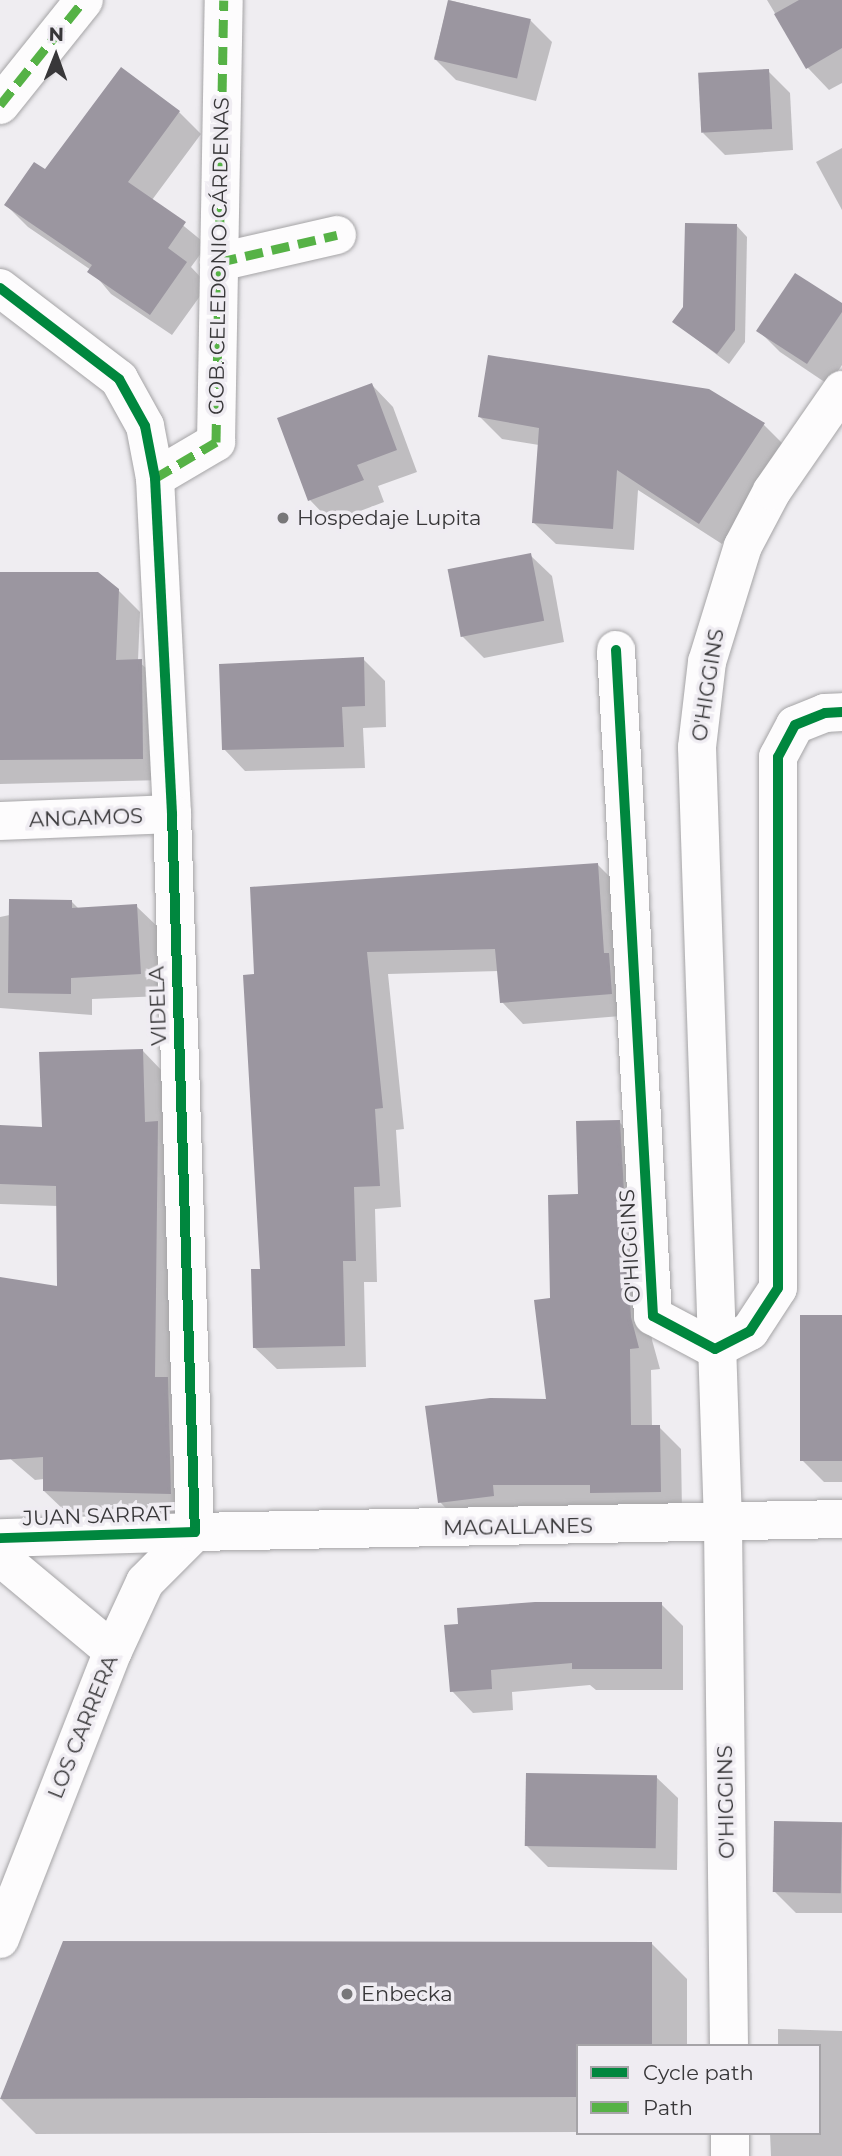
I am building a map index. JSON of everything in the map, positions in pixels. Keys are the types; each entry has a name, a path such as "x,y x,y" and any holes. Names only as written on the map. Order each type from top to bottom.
{"main road":[{"path":"0,105 84,0"},
{"name":"GOB. CELEDONIO CÁRDENAS","path":"155,478 216,442 224,0"},
{"path":"219,262 337,235"},
{"name":"VIDELA","path":"0,288 118,379 145,426 155,478 172,814 195,1532"},
{"name":"O'HIGGINS","path":"729,2044 723,1523 698,791 701,704 722,603 743,546 772,491 842,390"},
{"name":"O'HIGGINS","path":"616,650 653,1316 715,1349"},
{"path":"715,1349 750,1331 778,1288 778,757 795,725 825,713 842,712"},
{"name":"ANGAMOS","path":"0,821 172,814"},
{"name":"MAGALLANES","path":"195,1532 842,1519"},
{"name":"JUAN SARRAT","path":"0,1538 195,1532"},
{"name":"LOS CARRERA","path":"0,1939 113,1651 145,1582 195,1532"},
{"path":"0,1557 113,1651"},
{"path":"730,2135 730,2156"}],"building":[{"path":"448,0 531,19 517,79 434,59"},
{"path":"799,0 842,0 842,48 806,69 774,14"},
{"path":"121,67 180,111 128,182 186,222 168,248 187,262 150,315 87,272 92,265 4,205 34,162 45,169"},
{"path":"769,69 772,129 701,133 698,73"},
{"path":"685,223 737,224 735,330 717,354 672,322 683,307"},
{"path":"795,273 842,303 842,312 807,364 756,331"},
{"path":"488,355 709,389 765,423 699,524 617,470 613,529 532,523 539,428 478,417"},
{"path":"372,383 397,450 357,465 364,480 308,501 277,418"},
{"path":"531,553 544,621 461,637 448,569"},
{"path":"0,572 98,572 119,589 116,660 142,659 143,759 0,760"},
{"path":"364,657 365,706 342,707 344,747 222,750 219,664"},
{"path":"598,863 604,953 609,953 612,994 500,1003 495,949 367,952 383,1108 375,1109 380,1186 354,1187 356,1261 343,1261 345,1346 253,1348 251,1269 260,1269 243,975 254,974 250,887"},
{"path":"9,899 72,900 72,908 137,904 141,974 71,978 71,994 8,993"},
{"path":"143,1049 145,1122 158,1121 155,1377 168,1377 171,1494 43,1491 43,1457 0,1460 0,1277 57,1286 56,1186 0,1184 0,1125 42,1127 39,1052"},
{"path":"620,1120 631,1317 639,1348 630,1349 631,1425 660,1425 661,1492 590,1493 590,1485 493,1485 494,1496 438,1503 425,1406 490,1398 546,1399 534,1300 550,1298 548,1195 578,1194 576,1121"},
{"path":"800,1315 842,1315 842,1461 800,1461"},
{"path":"535,1602 662,1602 662,1669 572,1669 572,1663 491,1670 492,1689 450,1692 444,1625 458,1624 457,1608"},
{"path":"526,1773 657,1775 656,1848 525,1846"},
{"path":"774,1821 842,1822 841,1893 773,1892"},
{"name":"Enbecka","path":"63,1941 652,1942 652,2044 576,2044 576,2097 0,2099"}],"marked path":[{"path":"0,105 84,0"},
{"path":"155,478 216,442 224,0"},
{"path":"219,262 337,235"}],"cycle path":[{"path":"0,288 119,379 145,426 155,478 172,814 195,1532 0,1538"},
{"path":"616,650 653,1316 715,1349 750,1331 778,1288 778,757 795,725 825,713 842,712"}],"place":[{"name":"Hospedaje Lupita","path":"283,518"},
{"name":"Enbecka","path":"347,1994"}]}
